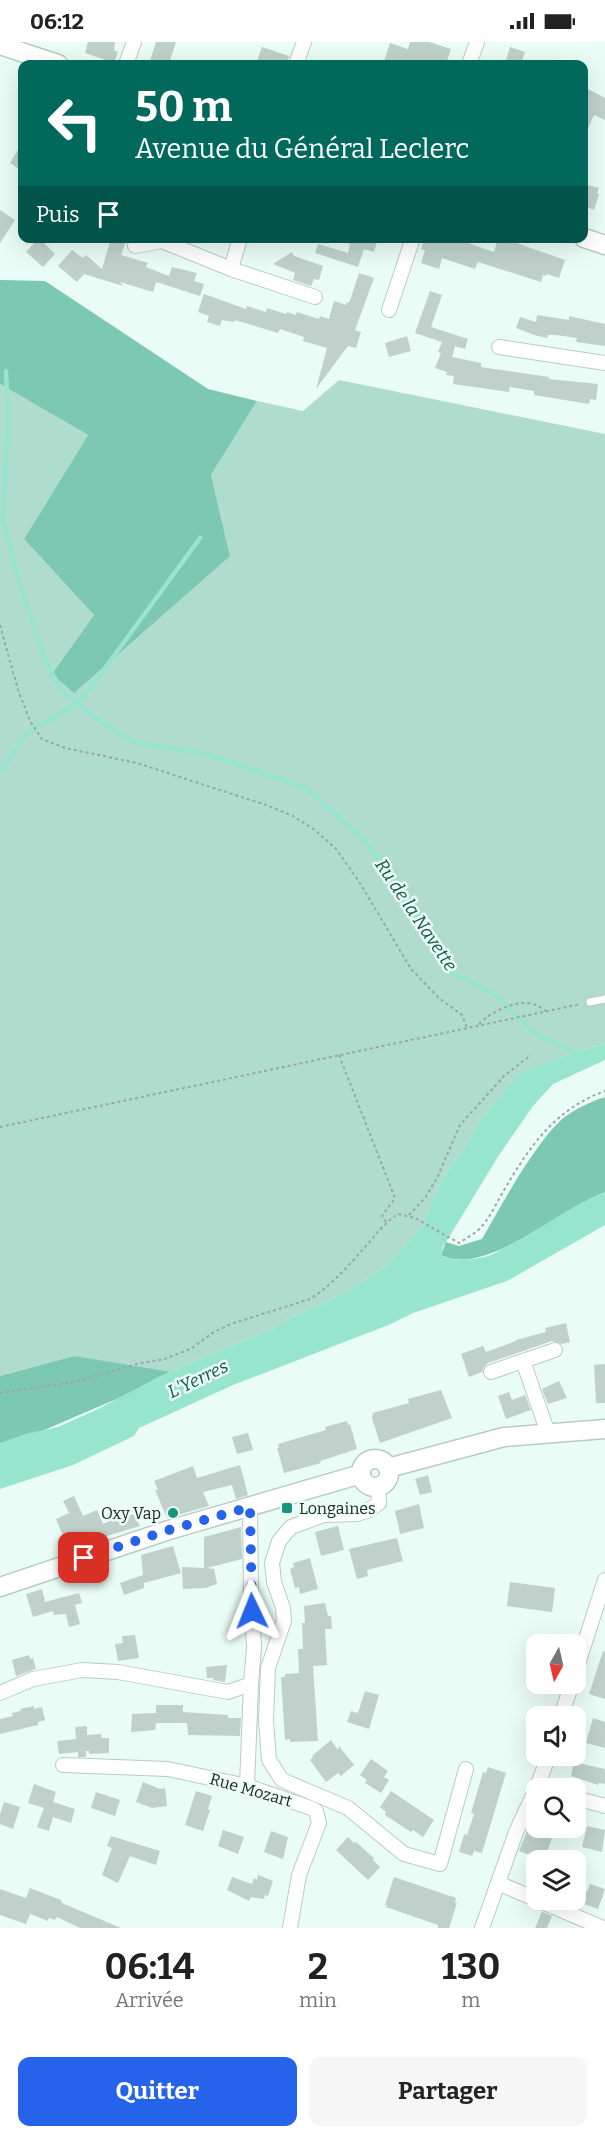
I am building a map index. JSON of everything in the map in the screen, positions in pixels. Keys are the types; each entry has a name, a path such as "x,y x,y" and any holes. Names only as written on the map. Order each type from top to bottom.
{"street":[{"path":"127,60 134,42"},
{"path":"298,60 304,42"},
{"path":"471,60 477,42"},
{"path":"0,45 46,60"},
{"path":"588,239 605,245"},
{"path":"135,246 151,243"},
{"path":"167,243 231,269 315,297"},
{"path":"231,269 239,243"},
{"path":"389,310 411,243"},
{"path":"499,347 605,363"},
{"path":"491,1371 555,1350"},
{"path":"523,1361 548,1433"},
{"path":"388,1468 504,1437 605,1429"},
{"path":"379,1459 389,1472 386,1481 378,1486 369,1485 361,1474 363,1466 370,1460 379,1459"},
{"path":"0,1587 169,1530 361,1474"},
{"path":"378,1486 379,1503 369,1510 357,1514 324,1515 291,1527 279,1541 272,1563 274,1582 283,1608 284,1621 268,1668 266,1721 269,1760 282,1780 348,1808 404,1854 440,1864 466,1769"},
{"path":"247,1786 254,1647 250,1593 250,1507"},
{"path":"586,1639 605,1580"},
{"path":"0,1693 33,1679 82,1670 118,1672 228,1692 251,1684"},
{"name":"Rue Mozart","path":"63,1765 168,1769 247,1786 316,1811 319,1823 299,1875 290,1928"},
{"path":"586,1801 605,1806"},
{"path":"482,1928 516,1832 526,1813"},
{"path":"498,1883 603,1928"}],"lane":[{"path":"590,1002 605,999"}],"path":[{"path":"0,625 18,690 30,721 42,739 65,748 137,763 266,805 293,816 315,830 336,849 358,880 411,969 434,994 462,1015 467,1028"},
{"path":"0,1126 590,1002"},
{"path":"478,1026 487,1016 497,1010 523,1004 533,1004 546,1011"},
{"path":"409,1215 425,1198 437,1178 460,1125 505,1075 531,1054"},
{"path":"339,1055 395,1198 382,1216 386,1222"},
{"path":"0,1394 79,1381 137,1364 165,1359 192,1348 214,1332 231,1324 310,1299 322,1292 386,1222 398,1214 409,1215 459,1243 481,1228 519,1165 548,1127 568,1109 588,1097 605,1091"}],"shaded area":[{"path":"0,280 45,281 208,389 257,401 211,475 230,556 74,693 52,674 94,615 24,539 88,435 0,384"},
{"path":"339,380 605,434 605,1044 576,1052 520,1074 479,1122 442,1179 422,1226 388,1265 352,1288 289,1318 272,1329 162,1375 74,1356 0,1376 0,384 88,435 24,539 94,615 52,674 230,556 211,475 257,401 303,411"},
{"path":"605,1097 605,1192 500,1249 478,1257 458,1260 441,1255 446,1242 459,1246 482,1239 526,1165 556,1125 579,1108"},
{"path":"74,1356 177,1373 0,1449 0,1376"}],"water":[{"name":"L'Yerres","path":"605,1044 605,1060 553,1084 533,1106 499,1155 443,1247 441,1255 446,1258 465,1260 491,1255 580,1203 605,1192 605,1225 507,1281 413,1313 391,1324 233,1385 139,1428 134,1436 73,1465 0,1489 0,1443 25,1434 58,1427 98,1409 162,1375 272,1329 289,1318 352,1288 388,1265 422,1226 442,1179 479,1122 520,1073"}],"building":[{"path":"88,42 115,42 114,50 118,52 115,60 105,60 85,53"},
{"path":"156,42 176,42 170,60 150,60"},
{"path":"410,42 429,42 451,49 447,60 384,60 390,43 408,49"},
{"path":"262,47 289,56 288,60 257,60"},
{"path":"510,47 525,52 522,60 506,60"},
{"path":"588,89 605,98 605,120 594,115 588,128"},
{"path":"18,150 18,168 10,163"},
{"path":"588,185 599,188 594,210 588,208"},
{"path":"0,210 15,220 0,243"},
{"path":"34,243 44,243 55,254 43,267 26,252"},
{"path":"110,243 125,243 121,255 148,263 146,267 169,276 172,267 197,273 194,281 204,284 200,296 156,282 153,292 84,274 77,282 58,266 72,250 83,258 86,255 102,269"},
{"path":"348,243 377,243 374,252 364,249 358,267 315,253 318,244 348,253 350,244"},
{"path":"423,243 468,243 494,252 497,243 516,243 565,260 559,278 547,274 547,276 543,275 541,282 478,262 475,269 442,258 439,269 421,263 425,250 421,249"},
{"path":"292,252 294,256 323,266 319,280 314,279 311,286 293,280 295,273 273,264"},
{"path":"359,273 374,278 355,330 361,332 356,348 348,346 316,389 327,348 303,341 304,337 280,329 278,333 235,320 234,322 222,320 220,326 207,322 209,316 198,312 204,294 246,309 247,306 266,312 267,308 286,314 287,312 296,315 297,312 319,319 320,316 329,319 334,301 346,305 347,302 349,303"},
{"path":"430,291 442,295 431,327 468,339 465,349 455,346 452,357 481,363 481,367 549,377 549,379 598,384 596,400 590,399 589,404 534,395 534,391 510,387 509,392 453,384 454,376 446,375 447,372 435,368 441,353 438,352 442,342 415,333"},
{"path":"537,315 569,320 569,316 605,324 605,346 576,342 577,338 556,335 548,335 547,338 516,328 520,317 536,322"},
{"path":"407,336 411,351 389,357 385,343"},
{"path":"566,1323 570,1342 562,1344 552,1341 488,1363 482,1372 469,1377 461,1354 483,1346 486,1352 516,1340 546,1332 545,1328"},
{"path":"605,1364 605,1403 596,1403 594,1365"},
{"path":"559,1381 567,1398 548,1404 542,1389"},
{"path":"441,1390 452,1418 380,1443 372,1418 373,1413 409,1403 408,1399"},
{"path":"509,1392 512,1400 525,1395 531,1410 506,1419 498,1396"},
{"path":"347,1421 348,1425 350,1424 357,1449 320,1461 321,1463 284,1473 278,1444 326,1430 325,1427"},
{"path":"248,1433 253,1450 237,1454 232,1437"},
{"path":"240,1465 248,1495 236,1499 232,1485 203,1492 209,1506 167,1518 155,1490 158,1490 154,1481 193,1466 197,1478"},
{"path":"428,1475 432,1492 420,1495 415,1479"},
{"path":"74,1496 83,1516 97,1510 103,1524 123,1515 124,1518 134,1514 140,1526 80,1544 78,1540 67,1545 56,1519 69,1513 63,1501"},
{"path":"419,1504 424,1528 400,1534 395,1511"},
{"path":"338,1526 344,1550 321,1556 315,1532"},
{"path":"241,1527 242,1559 207,1568 214,1569 217,1584 205,1588 183,1589 182,1567 204,1568 204,1537"},
{"path":"397,1538 403,1561 367,1570 368,1576 357,1579 349,1549"},
{"path":"173,1546 181,1573 144,1583 144,1588 124,1595 120,1583 143,1575 141,1555"},
{"path":"310,1558 318,1589 300,1594 299,1587 295,1588 290,1569 294,1567 293,1563"},
{"path":"510,1582 555,1588 552,1612 507,1606"},
{"path":"42,1589 45,1602 79,1593 82,1603 75,1605 80,1624 69,1627 66,1614 54,1615 53,1611 33,1617 26,1594"},
{"path":"325,1603 328,1616 331,1616 332,1629 325,1629 327,1665 313,1666 318,1741 290,1742 290,1739 285,1740 281,1677 285,1677 285,1674 299,1673 298,1649 303,1649 304,1606"},
{"path":"135,1635 139,1658 118,1661 115,1644 123,1643 122,1636"},
{"path":"603,1651 605,1652 605,1699 589,1694"},
{"path":"29,1655 30,1659 33,1658 36,1669 16,1676 12,1660"},
{"path":"227,1665 225,1682 207,1678 206,1667"},
{"path":"365,1691 379,1695 369,1729 347,1722 351,1711 358,1713"},
{"path":"156,1705 183,1705 183,1712 241,1718 240,1736 188,1735 187,1723 156,1723 155,1730 131,1732 132,1714 156,1713"},
{"path":"34,1706 34,1709 42,1707 45,1720 38,1722 38,1725 0,1734 0,1719 13,1716 12,1713 21,1711 20,1709"},
{"path":"593,1718 605,1722 605,1748 586,1743"},
{"path":"87,1726 87,1735 101,1734 101,1738 109,1738 109,1753 89,1754 89,1751 86,1751 86,1757 78,1757 78,1752 59,1754 57,1741 76,1739 75,1727"},
{"path":"331,1740 338,1750 339,1746 354,1765 341,1776 338,1773 326,1782 310,1760"},
{"path":"371,1759 388,1771 384,1777 389,1780 381,1793 365,1783 367,1780 360,1775"},
{"path":"586,1765 605,1769 605,1784 599,1783 598,1785 586,1781 586,1778 571,1776 573,1766"},
{"path":"488,1767 506,1773 482,1853 474,1851 472,1856 459,1852 464,1834 467,1835 474,1814 471,1813 483,1772 486,1773"},
{"path":"143,1782 160,1789 165,1788 167,1806 152,1808 136,1802"},
{"path":"34,1784 56,1792 53,1802 75,1809 71,1823 53,1817 49,1831 37,1827 44,1808 28,1803"},
{"path":"196,1791 212,1796 203,1831 185,1825"},
{"path":"391,1791 434,1820 423,1837 385,1815 386,1812 380,1807"},
{"path":"96,1792 120,1800 115,1816 91,1808"},
{"path":"4,1802 20,1807 13,1829 0,1824"},
{"path":"587,1826 605,1830 602,1852 582,1847 586,1838"},
{"path":"223,1830 244,1837 238,1854 218,1846"},
{"path":"271,1831 288,1837 283,1859 264,1852"},
{"path":"526,1834 526,1838 552,1838 548,1850 526,1850 526,1854 519,1851"},
{"path":"111,1836 160,1851 156,1865 130,1856 118,1883 102,1875 112,1848 107,1846"},
{"path":"348,1837 374,1858 373,1860 380,1867 368,1880 336,1850"},
{"path":"258,1875 273,1881 268,1896 265,1895 264,1899 251,1897 249,1901 227,1890 232,1877 252,1884 254,1878 257,1880"},
{"path":"394,1877 456,1898 455,1903 457,1903 449,1928 438,1928 438,1925 386,1907"},
{"path":"590,1884 605,1889 598,1909 586,1905"},
{"path":"30,1888 121,1928 80,1928 57,1917 55,1920 49,1918 48,1921 30,1914 26,1924 0,1915 0,1889 26,1898"},
{"path":"542,1912 552,1916 547,1928 535,1928"}],"waterway":[{"name":"Ru de la Navette","path":"6,371 8,418 3,521 23,595 44,656 60,689 93,716 133,742 207,754 306,788 362,838 400,885 426,933 453,974 496,995 534,1033 578,1054"},
{"path":"0,773 26,734 78,703 200,538"}],"place":[{"name":"Longaines","path":"287,1508"},
{"name":"Oxy Vap","path":"173,1513"}],"route":[{"path":"84,1558 169,1530 250,1507 252,1611"}]}
